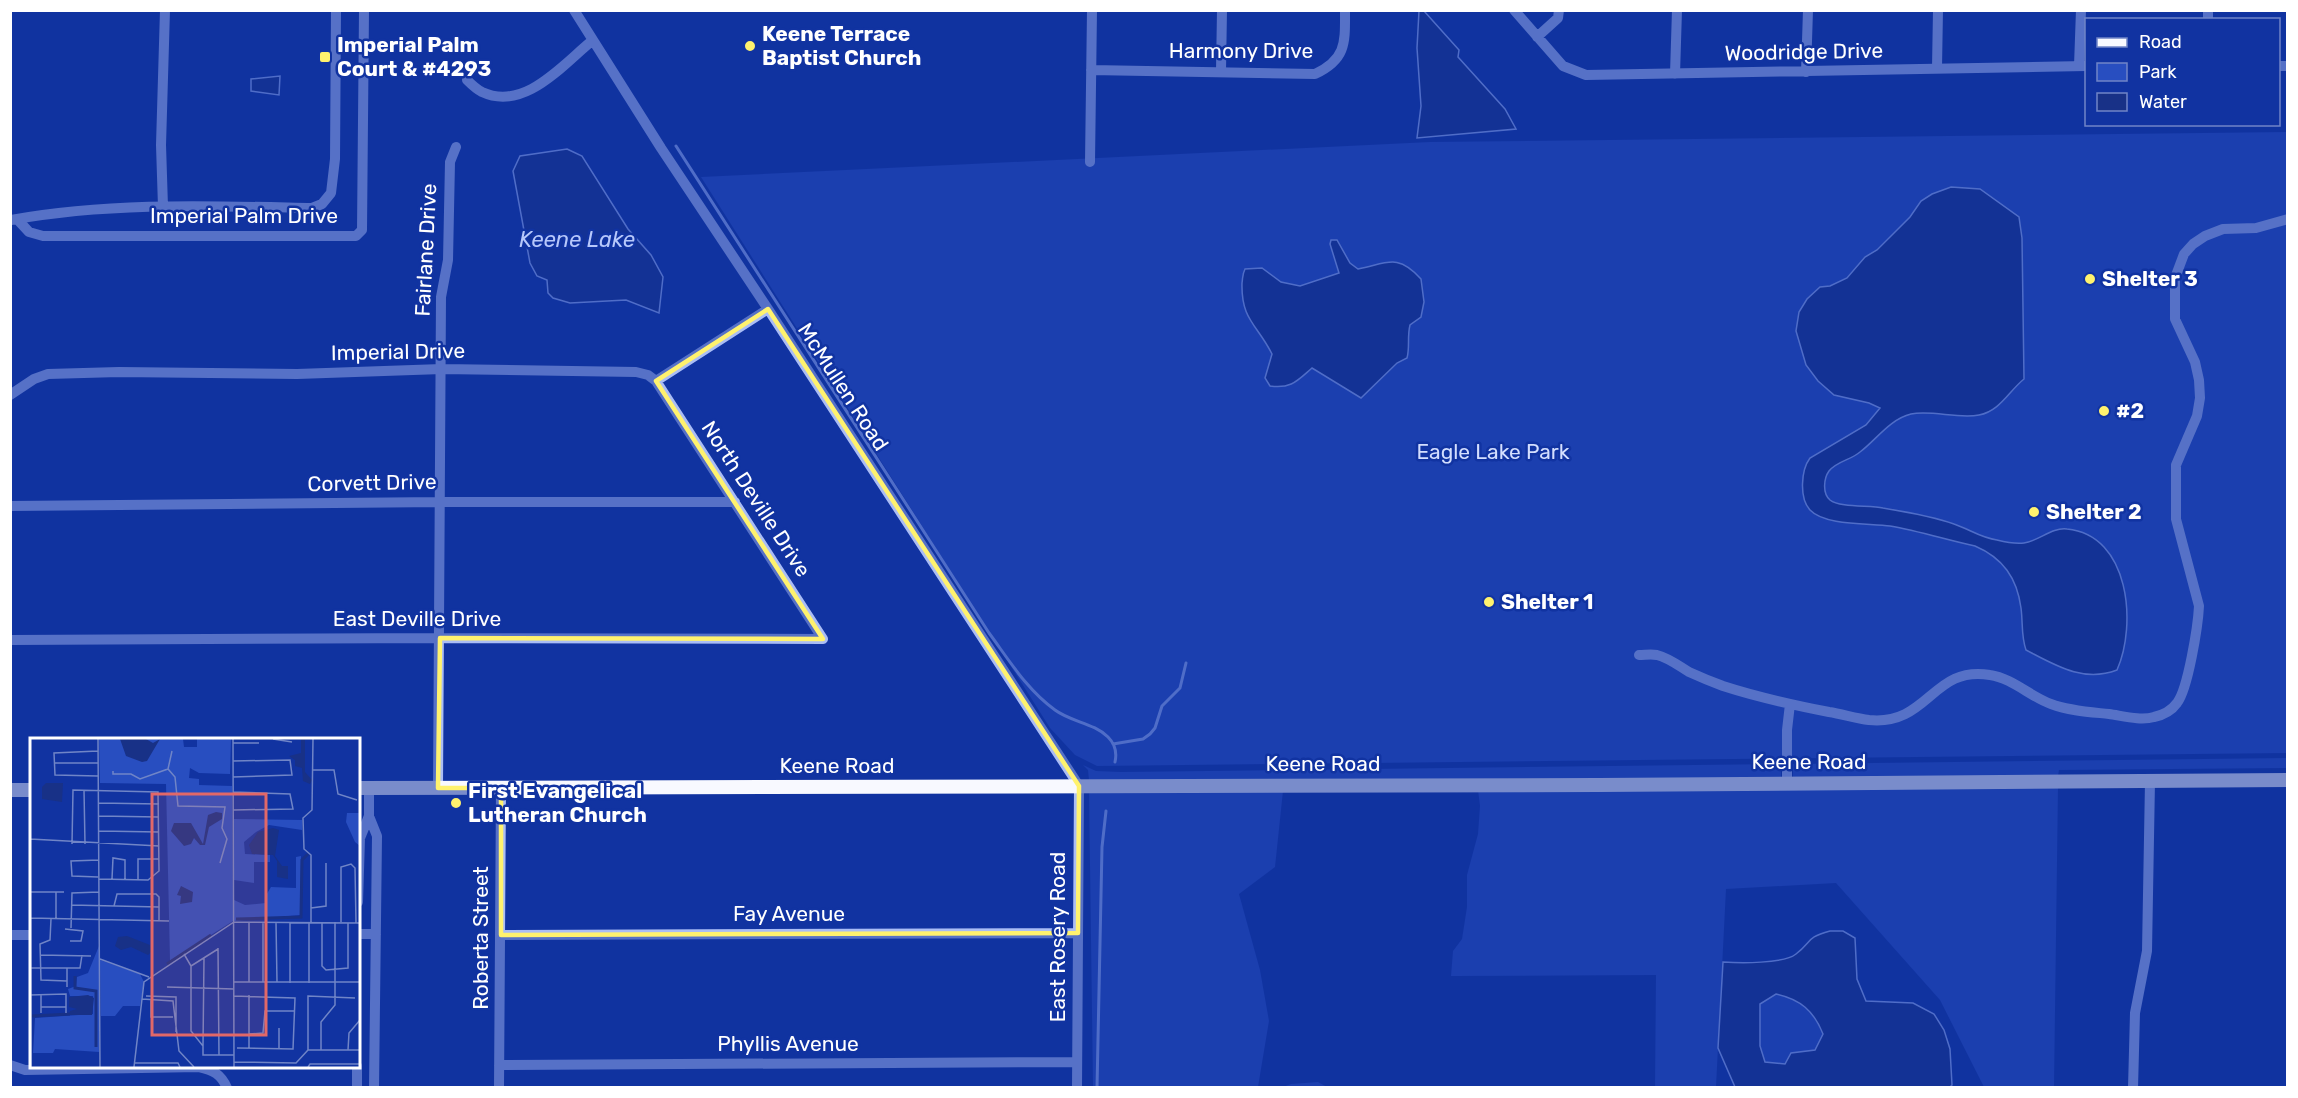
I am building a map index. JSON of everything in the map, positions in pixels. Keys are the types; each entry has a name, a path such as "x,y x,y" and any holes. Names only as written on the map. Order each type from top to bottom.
{"main road":[{"name":"Keene Road","path":"364,788 1787,784 2288,780"},
{"path":"10,790 30,790"}],"street":[{"path":"163,207 161,145 165,10"},
{"path":"14,220 93,209 312,208 322,204 331,193 335,159 336,10"},
{"name":"Imperial Palm Drive","path":"14,220 29,232 43,236 356,236 363,230 364,10"},
{"name":"McMullen Road","path":"574,10 661,148 1079,786"},
{"path":"1090,162 1092,10"},
{"path":"1221,71 1222,10"},
{"name":"Harmony Drive","path":"1091,70 1315,74 1328,68 1340,57 1345,40 1345,10"},
{"path":"1537,37 1557,18 1559,10"},
{"path":"1675,74 1677,10"},
{"path":"1806,72 1808,10"},
{"path":"1937,68 1938,10"},
{"path":"2081,10 2083,66"},
{"name":"Woodridge Drive","path":"1514,11 1563,66 1586,75 2083,66"},
{"path":"467,80 482,92 495,95 508,96 526,93 593,40"},
{"name":"Fairlane Drive","path":"438,788 441,638 441,297 448,260 450,162 456,147"},
{"path":"1639,655 1656,655 1721,685 1790,704 1868,720 1900,718 1911,713 1949,680 1960,675 1974,674 1993,675 2051,704 2068,709 2152,718 2166,713 2177,704 2183,692 2199,606 2176,519 2176,465 2197,416 2200,398 2195,362 2175,319 2175,278 2184,254 2205,236 2223,229 2256,228 2288,219"},
{"path":"656,381 768,309"},
{"name":"Imperial Drive","path":"10,395 34,379 48,375 119,372 297,374 442,369 636,372 648,375 656,381"},
{"name":"North Deville Drive","path":"656,381 823,639"},
{"name":"Corvett Drive","path":"10,506 735,502"},
{"name":"East Deville Drive","path":"10,640 823,639"},
{"path":"1787,784 1787,730 1790,704"},
{"path":"2133,1088 2135,1013 2148,951 2150,781"},
{"name":"East Rosery Road","path":"1077,1088 1079,786"},
{"path":"364,788 369,816 377,836 374,1088"},
{"name":"Roberta Street","path":"499,1088 501,788"},
{"path":"360,838 369,816"},
{"name":"Fay Avenue","path":"501,935 1078,933"},
{"path":"360,934 376,934"},
{"path":"10,935 30,935"},
{"name":"Phyllis Avenue","path":"499,1065 1077,1062"},
{"path":"10,1065 25,1070 141,1068"},
{"path":"203,1068 220,1076 227,1088"},
{"path":"357,1068 357,1088"}],"highlighted area":[{"path":"768,309 1079,786 1078,933 501,935 501,788 438,788 440,638 823,639 656,381"}],"green space":[{"name":"Eagle Lake Park","path":"2287,132 2287,753 1097,766 1075,755 1050,728 867,439 860,435 852,415 701,177 1430,142"},
{"path":"2288,758 2287,768 2059,770 2058,776 1793,778 1793,764"},
{"path":"1781,764 1781,778 1089,780 1088,770 1083,765 1096,771 1121,772"},
{"path":"2058,787 2054,1087 1984,1087 1940,1000 1836,883 1726,889 1716,1087 1655,1087 1656,975 1451,976 1453,951 1462,939 1467,907 1467,875 1478,834 1480,806 1478,790"},
{"path":"1089,791 1283,791 1275,867 1239,894 1260,970 1269,1021 1258,1087 1093,1087"},
{"path":"1776,994 1792,999 1805,1007 1823,1034 1815,1050 1791,1053 1785,1065 1765,1062 1760,1047 1760,1004"},
{"path":"1318,1082 1327,1087 1283,1087 1291,1084"}],"water":[{"path":"1419,11 1424,11 1459,50 1458,57 1505,109 1516,129 1417,138 1421,106 1417,48"},
{"path":"280,76 279,95 251,91 251,79"},
{"name":"Keene Lake","path":"567,149 582,156 628,229 651,255 663,277 659,313 626,300 570,303 553,298 548,293 547,280 537,276 530,263 513,171 520,156"},
{"path":"1951,187 1980,189 2019,217 2022,238 2024,379 1999,405 1986,413 1962,416 1919,413 1896,420 1856,455 1829,471 1825,481 1827,497 1835,503 1877,507 1928,516 1986,537 2007,542 2030,542 2061,529 2088,535 2104,547 2116,564 2123,585 2127,607 2126,630 2117,670 2093,674 2070,671 2026,650 2016,587 2001,563 1985,551 1975,546 1901,528 1826,519 1817,515 1806,505 1802,484 1810,458 1866,425 1880,408 1869,403 1834,395 1818,381 1806,365 1796,331 1799,312 1807,299 1820,287 1830,286 1847,278 1865,257 1877,250 1910,217 1921,201"},
{"path":"1331,240 1337,240 1350,263 1358,269 1384,263 1398,263 1405,265 1421,279 1424,302 1421,317 1410,325 1407,358 1397,363 1361,398 1312,368 1289,385 1270,386 1265,378 1272,354 1247,314 1242,295 1245,269 1262,268 1281,282 1300,286 1339,273 1330,244"},
{"path":"1843,931 1855,938 1857,979 1866,1001 1913,1003 1934,1014 1944,1030 1950,1049 1952,1085 1949,1088 1735,1087 1718,1048 1723,962 1782,960 1796,954 1822,933","holes":["1776,994 1785,996 1805,1007 1823,1034 1815,1050 1791,1053 1785,1064 1765,1062 1760,1046 1760,1004"]}],"waterway":[{"path":"676,146 989,633 1019,674 1045,702 1061,714 1096,729 1108,737 1115,749 1115,762"},
{"path":"1113,744 1143,739 1150,734 1155,728 1162,706 1180,688 1186,663"},
{"path":"1097,1088 1102,847 1106,811"}],"place":[{"name":"Keene Terrace Baptist Church","path":"750,46"},
{"name":"Imperial Palm Court & #4293","path":"325,57"},
{"name":"Shelter 3","path":"2090,279"},
{"name":"#2","path":"2104,411"},
{"name":"Shelter 2","path":"2034,512"},
{"name":"Shelter 1","path":"1489,602"},
{"name":"First Evangelical Lutheran Church","path":"456,803"}]}
